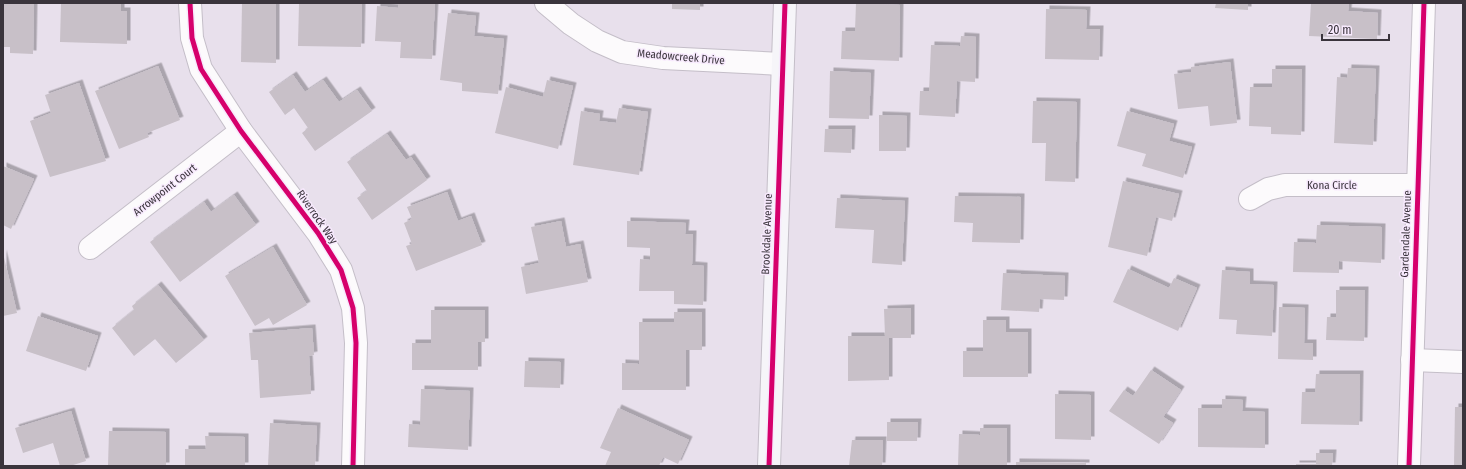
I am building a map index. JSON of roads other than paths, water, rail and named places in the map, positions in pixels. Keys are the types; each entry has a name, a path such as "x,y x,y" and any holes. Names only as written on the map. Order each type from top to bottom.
{"street":[{"name":"Riverrock Way","path":"190,3 192,38 201,69 241,131 318,233 341,270 353,308 356,343 353,466"},
{"name":"Meadowcreek Drive","path":"546,3 577,28 597,41 622,52 663,58 782,64"},
{"name":"Brookdale Avenue","path":"769,466 785,3"},
{"name":"Gardendale Avenue","path":"1409,466 1424,3"},
{"name":"Arrowpoint Court","path":"90,248 241,131"},
{"name":"Kona Circle","path":"1250,199 1268,189 1285,185 1418,185"},
{"path":"1412,360 1463,362"}]}
